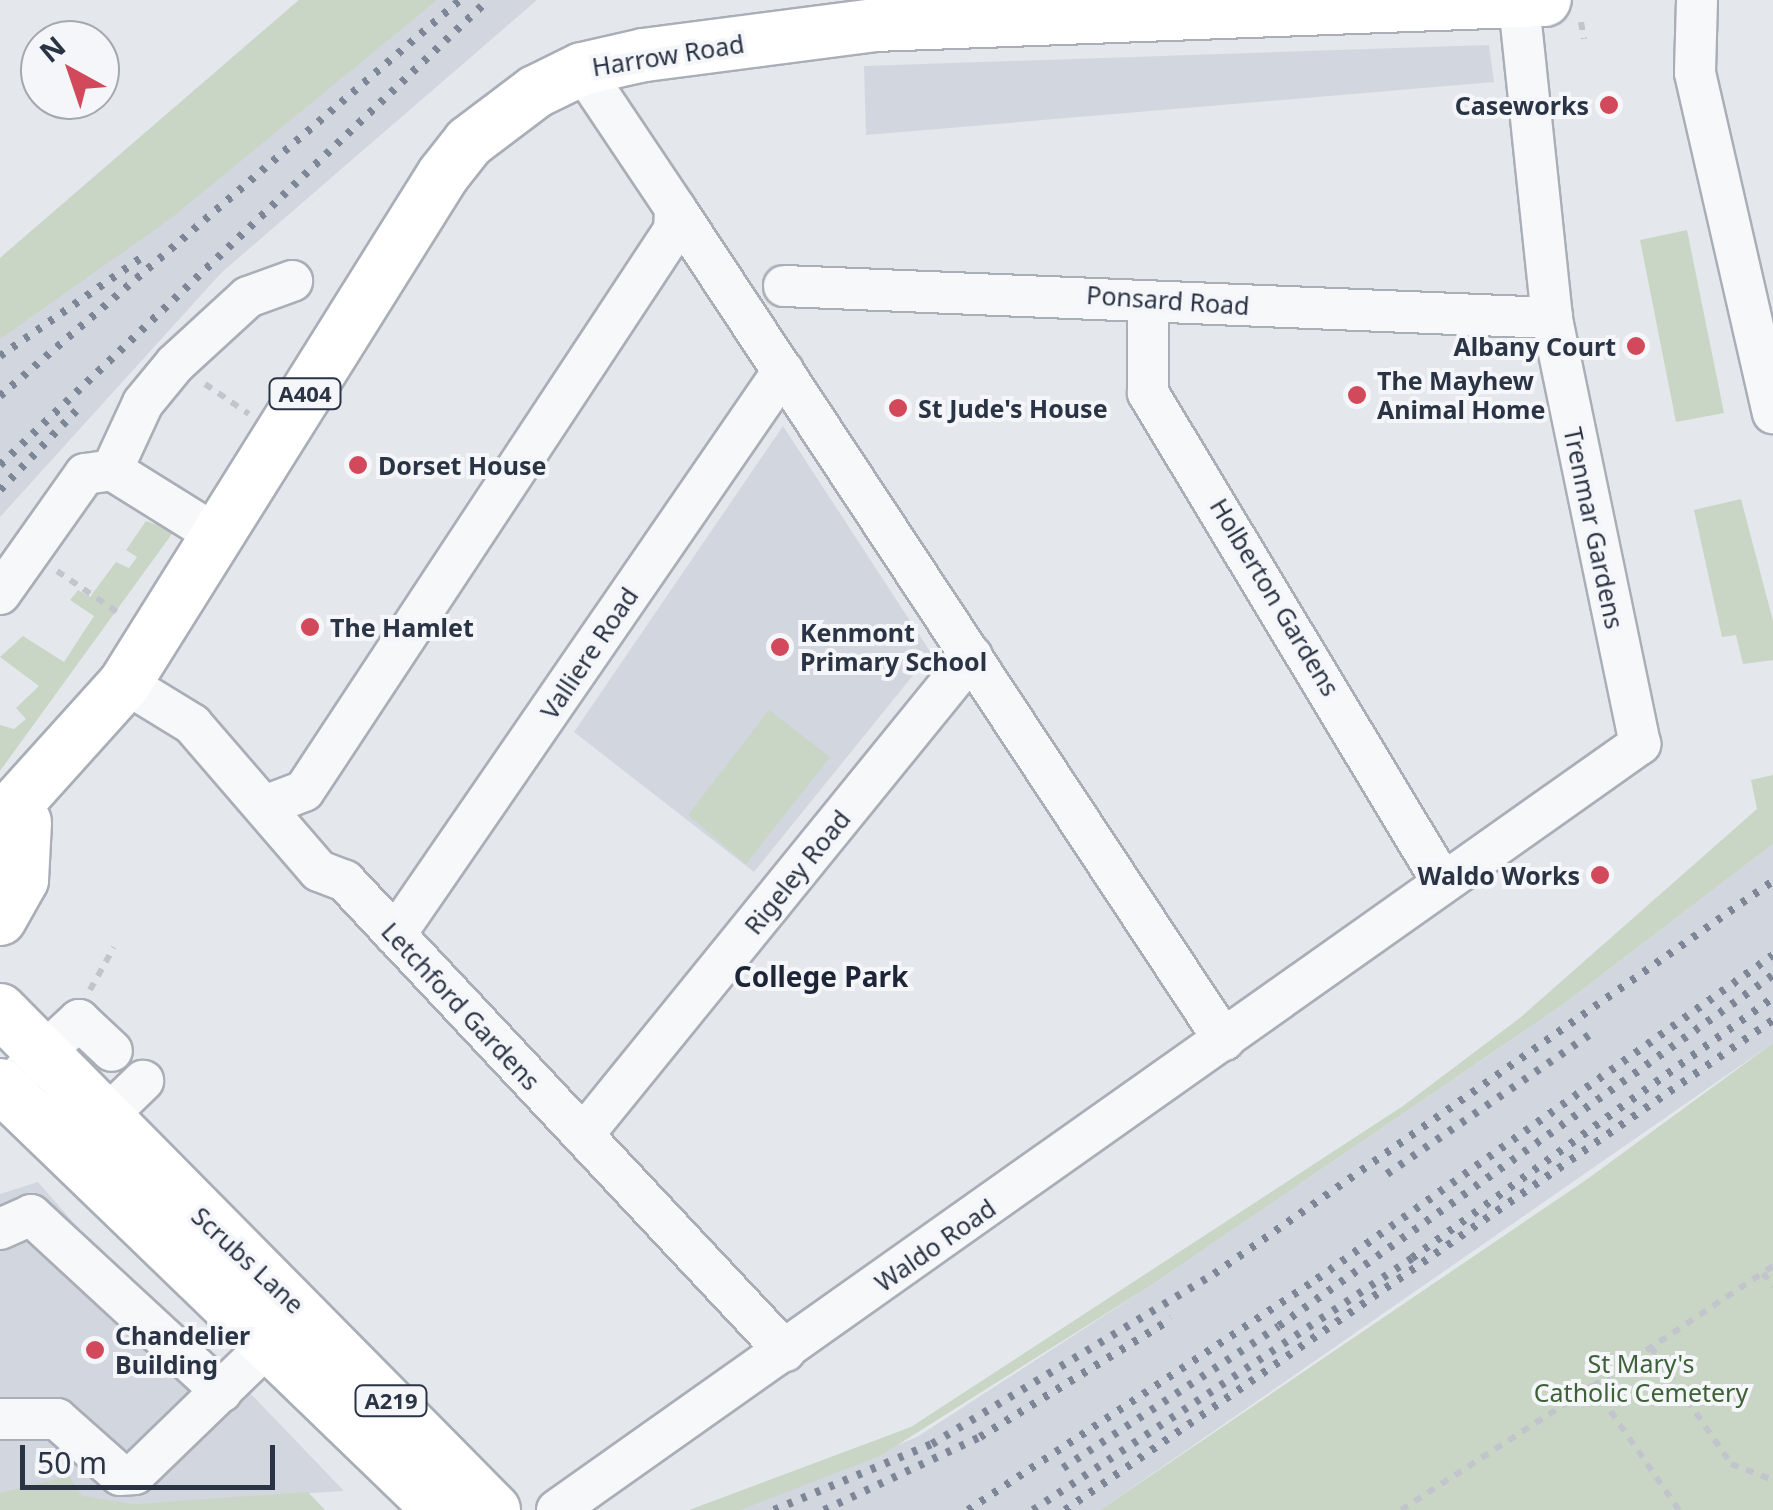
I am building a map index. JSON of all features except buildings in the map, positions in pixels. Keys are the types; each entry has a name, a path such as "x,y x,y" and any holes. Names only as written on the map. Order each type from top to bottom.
{"main road":[{"name":"Harrow Road","path":"16,821 125,683 460,153 499,116 582,68 807,16 1532,1"},
{"path":"0,919 22,880 16,821"},
{"name":"Scrubs Lane","path":"0,1010 15,1076 86,1136 287,1327 494,1510"},
{"name":"Scrubs Lane","path":"287,1327 440,1510"}],"street":[{"path":"1698,0 1694,73 1773,413"},
{"name":"Trenmar Gardens","path":"1444,883 1635,752 1641,732 1552,318 1532,1"},
{"path":"582,68 1224,1040"},
{"path":"270,804 304,791 675,214"},
{"path":"112,470 144,403 175,364 248,297 292,281"},
{"name":"Ponsard Road","path":"784,286 1552,318"},
{"name":"Holberton Gardens","path":"1148,301 1148,393 1444,883"},
{"name":"Valliere Road","path":"395,935 783,372"},
{"path":"0,594 85,474 112,470 216,534"},
{"name":"Rigeley Road","path":"583,1135 972,656"},
{"name":"Letchford Gardens","path":"125,683 192,724 270,804 319,871 345,881 785,1351"},
{"name":"Waldo Road","path":"557,1510 1444,883"},
{"path":"15,1076 79,1020 139,1077 86,1136"},
{"path":"0,1229 31,1215 222,1392"},
{"path":"0,1419 58,1419 127,1477 287,1327"}],"path":[{"path":"175,364 256,418"},
{"path":"30,555 117,612"},
{"path":"79,1020 114,947"},
{"path":"1400,1510 1773,1266"},
{"path":"1763,1273 1773,1287"},
{"path":"1651,1347 1731,1464 1773,1480"},
{"path":"1593,1386 1679,1510"}],"shaded area":[{"path":"299,0 537,0 221,273 0,517 0,258"},
{"path":"1489,45 1494,82 866,135 864,66"},
{"name":"Kenmont Primary School","path":"783,426 931,653 754,872 574,732"},
{"path":"1773,844 1773,1043 1100,1510 740,1510 917,1437 1153,1284 1562,1005"},
{"path":"38,1182 160,1322 249,1392 344,1491 133,1504 0,1493 0,1194"}],"green space":[{"path":"299,0 437,0 170,219 0,339 0,258"},
{"path":"1687,230 1724,413 1676,422 1640,240"},
{"path":"1741,499 1773,621 1773,660 1743,664 1736,635 1722,637 1694,510"},
{"path":"146,521 174,531 0,771 0,725 14,729 26,719 16,708 39,686 0,657 23,636 64,662 94,616 70,600 78,590 90,597 116,562 129,568 137,557 126,550"},
{"path":"769,710 830,757 746,864 688,815"},
{"path":"1773,775 1773,844 1562,1005 1153,1284 880,1456 740,1510 689,1510 911,1427 1403,1106 1521,1017 1757,809 1751,780"},
{"name":"St Mary's Catholic Cemetery","path":"1773,1043 1773,1510 1100,1510 1586,1180"},
{"path":"69,1476 82,1496 133,1504 308,1492 325,1510 0,1510 0,1493"}],"railway":[{"path":"0,396 460,0"},
{"path":"0,465 488,0"},
{"path":"0,356 144,256"},
{"path":"0,490 76,411"},
{"path":"774,1510 932,1444 1214,1274 1773,881"},
{"path":"968,1510 1317,1279 1773,955"},
{"path":"1063,1468 1279,1326 1773,975"},
{"path":"1033,1510 1412,1258 1773,998"},
{"path":"1065,1510 1773,1020"},
{"path":"1387,1174 1589,1035"},
{"path":"824,1510 980,1437 1171,1319"}],"place":[{"name":"Caseworks","path":"1609,105"},
{"name":"Albany Court","path":"1636,346"},
{"name":"The Mayhew Animal Home","path":"1357,395"},
{"name":"St Jude's House","path":"898,408"},
{"name":"Dorset House","path":"358,465"},
{"name":"The Hamlet","path":"310,627"},
{"name":"Kenmont Primary School","path":"780,647"},
{"name":"Waldo Works","path":"1600,875"},
{"name":"Chandelier Building","path":"95,1350"}],"district":[{"name":"College Park","path":"821,976"}]}
